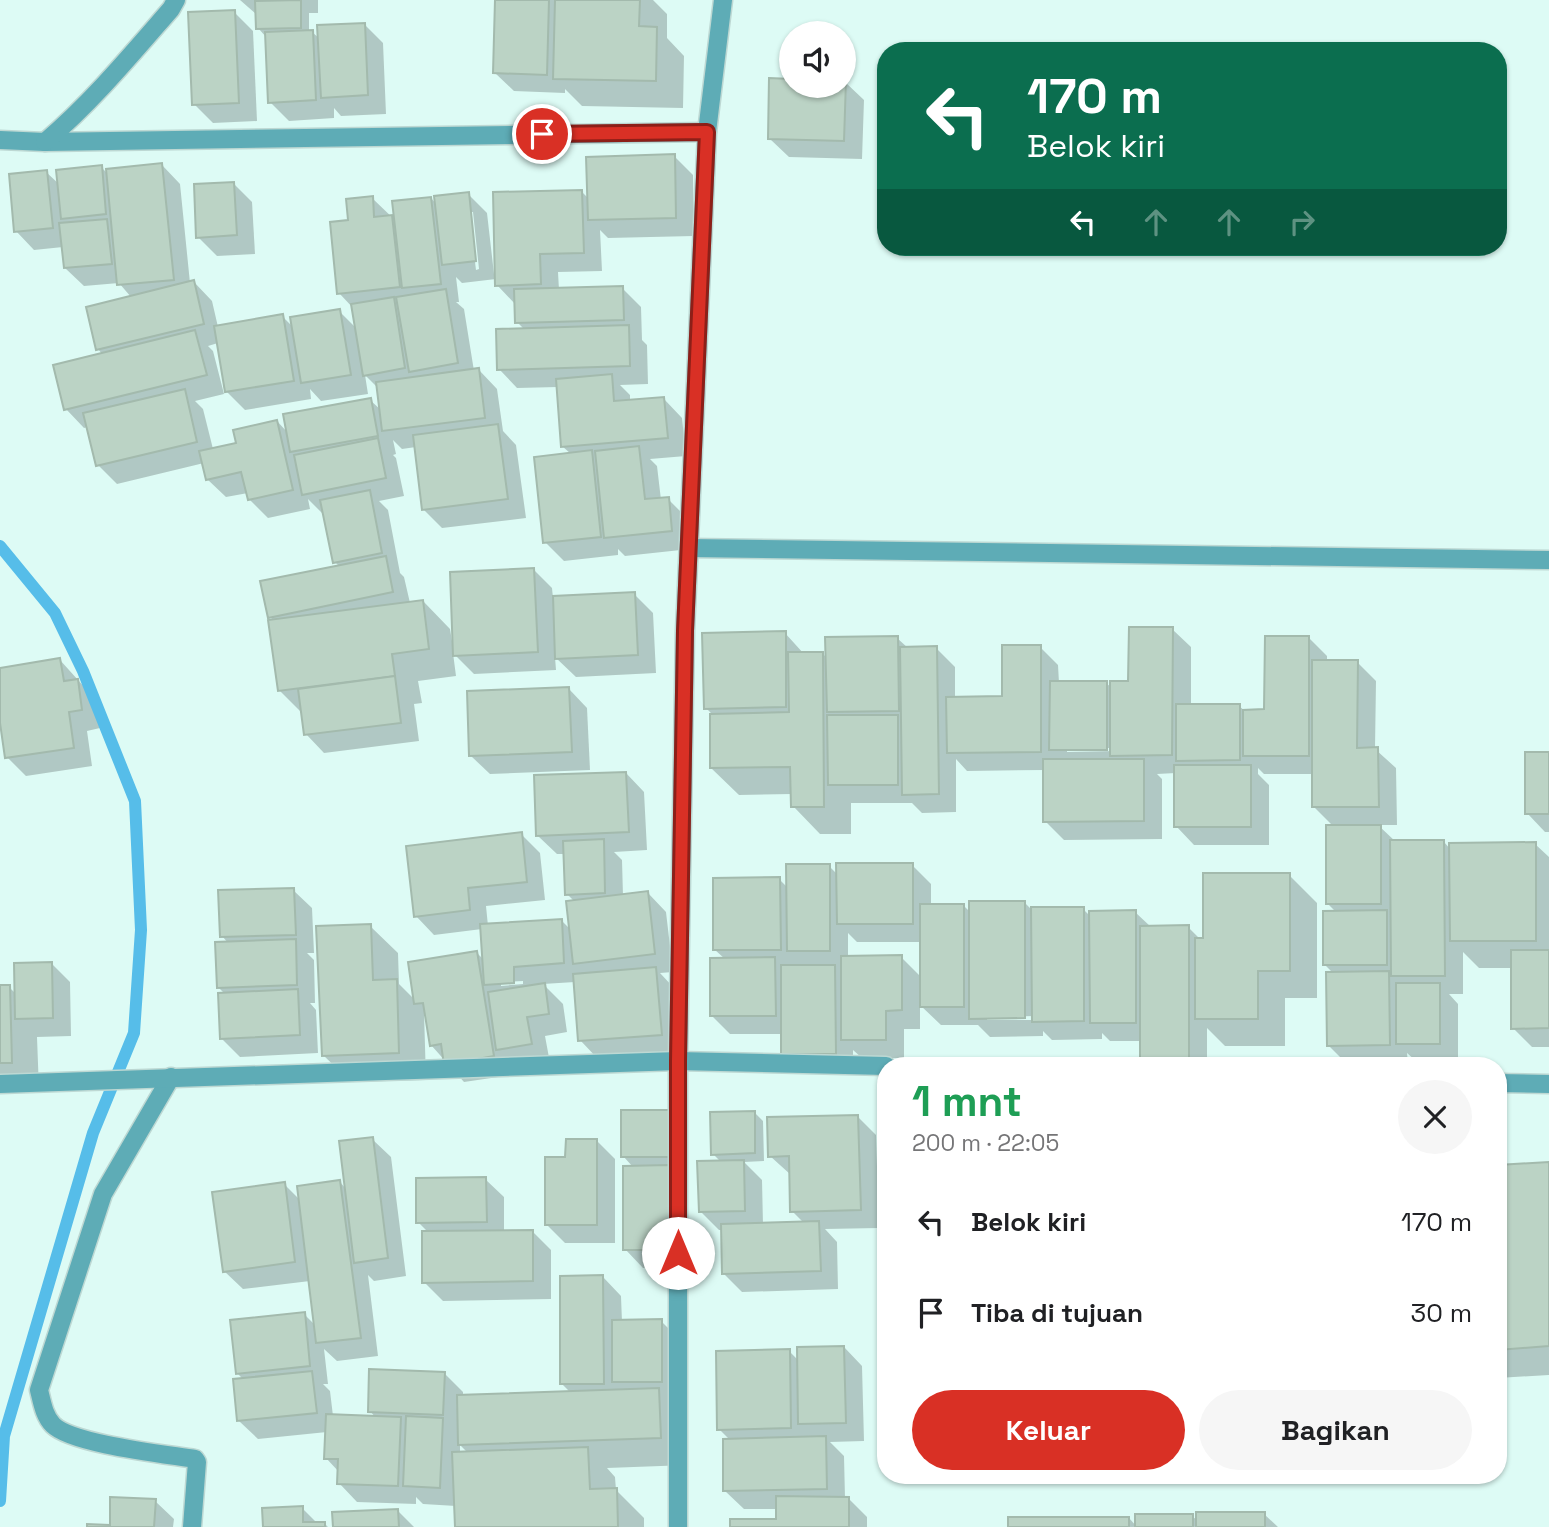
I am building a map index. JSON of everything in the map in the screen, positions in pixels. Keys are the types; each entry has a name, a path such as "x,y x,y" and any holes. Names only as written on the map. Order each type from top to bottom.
{"street":[{"path":"45,142 75,116 115,74 176,0"},
{"path":"678,1527 678,1061 685,645 707,132 723,0"},
{"path":"0,140 45,142 707,132"},
{"path":"689,548 1549,561"},
{"path":"0,1084 678,1061 877,1066"},
{"path":"171,1077 103,1194 39,1390 44,1411 52,1425 74,1438 195,1459 197,1462 192,1527"},
{"path":"1507,1083 1549,1084"}],"building":[{"path":"301,0 301,28 256,29 255,1"},
{"path":"495,0 549,0 547,75 493,73"},
{"path":"555,0 640,0 639,26 657,27 656,81 553,79"},
{"path":"235,10 239,103 192,105 188,12"},
{"path":"365,23 368,95 321,98 317,25"},
{"path":"313,30 316,100 268,103 265,32"},
{"path":"769,78 779,78 779,98 845,98 844,141 768,139"},
{"path":"675,154 676,218 588,220 586,157"},
{"path":"162,163 174,280 117,285 106,169"},
{"path":"102,165 106,214 61,219 56,170"},
{"path":"47,170 53,228 14,232 9,174"},
{"path":"234,182 237,235 196,238 194,184"},
{"path":"582,190 584,253 540,254 541,284 495,286 493,192"},
{"path":"469,192 476,261 442,265 434,196"},
{"path":"373,196 374,217 392,215 400,287 337,294 330,222 348,220 346,199"},
{"path":"431,197 441,284 402,288 392,201"},
{"path":"107,219 112,264 64,268 59,223"},
{"path":"194,280 204,324 96,350 86,307"},
{"path":"623,286 624,320 515,323 514,289"},
{"path":"446,289 458,363 409,372 396,297"},
{"path":"394,297 405,368 363,376 351,304"},
{"path":"340,309 351,375 301,383 290,317"},
{"path":"283,314 294,381 225,392 214,326"},
{"path":"629,325 630,366 497,370 496,329"},
{"path":"195,330 207,375 64,410 53,365"},
{"path":"479,368 485,418 382,431 376,382"},
{"path":"612,374 614,401 664,397 668,438 561,447 556,379"},
{"path":"185,389 197,442 96,466 83,413"},
{"path":"371,398 378,436 290,452 283,414"},
{"path":"277,420 293,490 248,500 241,472 206,480 199,451 236,443 233,430"},
{"path":"498,424 508,499 422,510 413,435"},
{"path":"378,438 386,478 302,495 294,455"},
{"path":"639,446 645,499 669,497 672,531 604,538 595,451"},
{"path":"592,450 601,537 543,543 534,457"},
{"path":"370,490 382,553 333,563 320,500"},
{"path":"386,556 393,592 268,618 260,581"},
{"path":"534,568 538,652 453,656 450,572"},
{"path":"635,592 638,655 555,659 553,596"},
{"path":"423,600 429,649 392,654 395,676 278,691 268,620"},
{"path":"1129,627 1173,627 1172,755 1110,756 1110,681 1128,681"},
{"path":"786,631 786,707 704,709 702,633"},
{"path":"898,636 899,711 827,712 825,637"},
{"path":"1265,636 1309,636 1309,756 1243,756 1243,710 1264,709"},
{"path":"1002,645 1041,645 1041,752 947,753 946,697 1002,696"},
{"path":"937,646 939,794 902,795 900,647"},
{"path":"788,652 823,652 824,807 791,807 790,767 710,768 710,714 789,712"},
{"path":"60,658 64,681 78,679 82,710 69,712 74,748 5,758 0,723 0,668"},
{"path":"1312,660 1358,660 1357,748 1378,747 1379,807 1312,807"},
{"path":"395,676 401,723 304,735 298,689"},
{"path":"1050,681 1107,681 1107,750 1049,750"},
{"path":"569,687 572,752 469,756 467,691"},
{"path":"1176,704 1240,704 1240,760 1176,761"},
{"path":"827,715 898,715 898,785 828,785"},
{"path":"1525,752 1549,752 1549,814 1525,814"},
{"path":"1043,759 1144,759 1144,821 1043,822"},
{"path":"1174,765 1251,765 1251,827 1174,827"},
{"path":"626,772 629,832 536,836 534,775"},
{"path":"1326,825 1381,825 1381,904 1326,904"},
{"path":"522,832 527,882 468,888 470,910 414,917 406,846"},
{"path":"604,839 605,893 565,895 563,841"},
{"path":"1390,840 1444,840 1445,976 1391,976"},
{"path":"1536,842 1536,941 1450,941 1449,843"},
{"path":"836,863 913,863 913,924 837,924"},
{"path":"786,864 830,864 830,951 787,951"},
{"path":"1203,873 1290,873 1290,971 1258,971 1258,1019 1195,1019 1195,938 1203,938"},
{"path":"780,877 781,950 713,950 713,878"},
{"path":"294,888 296,935 220,937 218,890"},
{"path":"648,891 655,954 573,964 566,901"},
{"path":"969,901 1025,901 1025,1018 969,1019"},
{"path":"920,904 964,904 964,1007 920,1007"},
{"path":"1031,907 1084,907 1084,1021 1032,1022"},
{"path":"1136,910 1136,1023 1090,1023 1089,911"},
{"path":"1387,910 1387,965 1323,965 1323,911"},
{"path":"562,919 564,963 514,967 514,983 484,985 480,924"},
{"path":"371,924 373,980 397,979 399,1053 322,1056 316,926"},
{"path":"1189,925 1189,1057 1140,1057 1140,926"},
{"path":"296,939 297,985 217,988 215,942"},
{"path":"1511,950 1549,950 1549,1028 1511,1029"},
{"path":"477,951 494,1056 444,1065 441,1044 430,1046 423,1003 414,1004 408,962"},
{"path":"902,955 902,1010 886,1011 886,1040 841,1040 841,956"},
{"path":"775,957 776,1016 710,1016 710,958"},
{"path":"52,962 53,1018 15,1019 14,963"},
{"path":"781,965 835,965 836,1054 781,1054"},
{"path":"656,967 662,1035 578,1041 573,974"},
{"path":"1389,971 1390,1045 1327,1046 1326,972"},
{"path":"545,983 549,1014 527,1017 532,1044 496,1050 488,992"},
{"path":"1396,983 1440,983 1440,1044 1396,1044"},
{"path":"0,985 10,985 12,1063 0,1063"},
{"path":"298,989 300,1035 220,1039 218,993"},
{"path":"621,1110 669,1110 669,1157 621,1157"},
{"path":"755,1111 755,1153 711,1155 710,1112"},
{"path":"858,1115 861,1210 790,1212 789,1156 768,1157 767,1117"},
{"path":"373,1137 388,1258 354,1263 339,1141"},
{"path":"566,1139 597,1139 597,1225 545,1225 545,1157 565,1157"},
{"path":"744,1160 745,1211 699,1212 697,1161"},
{"path":"1549,1162 1549,1346 1507,1349 1507,1164"},
{"path":"669,1165 670,1250 623,1250 623,1166"},
{"path":"486,1177 487,1222 416,1223 416,1178"},
{"path":"340,1180 361,1338 316,1343 297,1186"},
{"path":"285,1182 295,1262 223,1272 212,1192"},
{"path":"819,1221 821,1271 722,1274 721,1224"},
{"path":"533,1230 533,1281 422,1283 422,1231"},
{"path":"603,1275 604,1384 560,1384 560,1276"},
{"path":"305,1312 310,1366 236,1374 230,1320"},
{"path":"662,1319 662,1382 612,1382 612,1320"},
{"path":"844,1346 846,1423 798,1424 797,1347"},
{"path":"790,1349 791,1428 717,1430 716,1351"},
{"path":"369,1369 445,1372 443,1415 368,1412"},
{"path":"312,1371 317,1413 237,1421 233,1379"},
{"path":"659,1388 661,1438 458,1445 457,1395"},
{"path":"326,1414 401,1417 398,1486 337,1484 338,1459 324,1459"},
{"path":"406,1416 443,1418 440,1488 403,1486"},
{"path":"826,1436 827,1489 723,1491 723,1439"},
{"path":"588,1447 590,1489 617,1488 618,1527 455,1527 452,1452"},
{"path":"776,1496 849,1497 849,1527 730,1527 730,1519 776,1519"},
{"path":"110,1497 156,1499 154,1527 87,1527 87,1524 110,1525"},
{"path":"303,1506 303,1522 325,1522 325,1527 263,1527 262,1508"},
{"path":"398,1509 399,1527 333,1527 332,1512"},
{"path":"1196,1512 1265,1512 1265,1527 1196,1527"},
{"path":"1135,1514 1193,1514 1193,1527 1135,1527"},
{"path":"1008,1517 1129,1517 1129,1527 1008,1527"}],"waterway":[{"path":"0,546 55,613 83,671 135,801 141,930 134,1033 93,1133 4,1436 0,1501"}],"route":[{"path":"542,134 707,132 685,631 678,1061 678,1253"}]}
